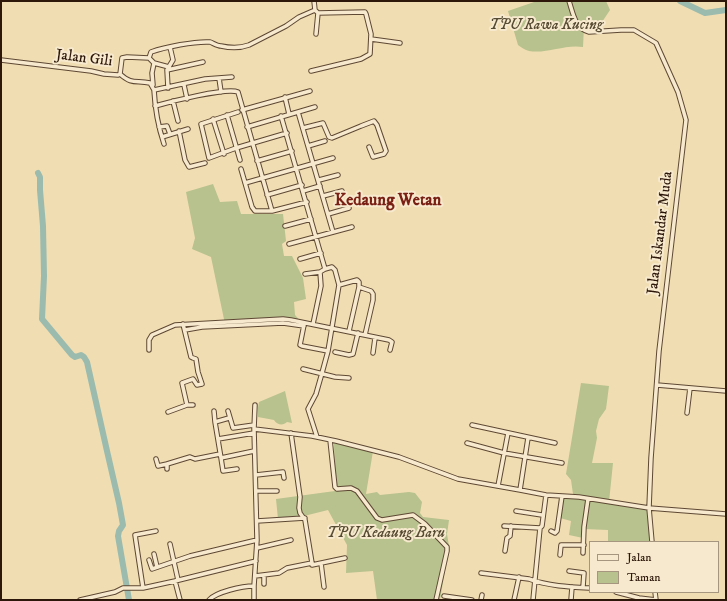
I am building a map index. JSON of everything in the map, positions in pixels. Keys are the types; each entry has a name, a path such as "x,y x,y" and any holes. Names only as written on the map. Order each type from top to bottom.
{"street":[{"path":"314,1 317,11 316,34"},
{"name":"Jalan Iskandar Muda","path":"569,1 577,25 584,31 634,30 656,43 678,92 686,120 659,351 651,458 650,508 652,541"},
{"path":"203,62 168,69 154,64 149,58 151,52 170,47 212,42 223,47 244,47 257,42 299,17 317,11 365,12 371,39 370,54 368,57 311,71"},
{"path":"371,39 400,43"},
{"path":"168,88 168,69 173,60 170,47"},
{"name":"Jalan Gili","path":"1,60 118,75 120,74 122,58 149,58"},
{"path":"154,64 152,73 155,106 164,144"},
{"path":"120,74 126,80 150,83 154,90"},
{"path":"154,90 184,85 205,79 232,77"},
{"path":"219,78 221,92"},
{"path":"184,85 187,99"},
{"path":"155,106 221,92 234,90 238,92 272,211"},
{"path":"242,110 310,91"},
{"path":"285,97 289,114"},
{"path":"173,102 178,121"},
{"path":"247,126 315,107"},
{"path":"238,112 201,124 209,158 224,154 236,148 287,133"},
{"path":"298,112 334,232"},
{"path":"227,115 240,160"},
{"path":"281,116 325,268"},
{"path":"213,119 224,154"},
{"path":"303,128 323,123 329,137 332,138 374,121 377,125 386,151 384,154 372,157 369,147"},
{"path":"159,127 167,126 170,134"},
{"path":"162,137 188,129"},
{"path":"179,132 188,167 205,163"},
{"path":"308,146 326,142"},
{"path":"257,161 292,151"},
{"path":"245,183 333,158"},
{"path":"241,169 254,210 272,211 307,202"},
{"path":"318,180 338,174"},
{"path":"267,195 302,185"},
{"path":"303,191 320,186"},
{"path":"324,196 342,191"},
{"path":"328,214 349,208"},
{"path":"285,226 311,219"},
{"path":"289,244 352,227"},
{"path":"300,260 321,253"},
{"path":"305,274 320,272 325,268 332,267 335,270 339,285 328,351 316,394 308,409 317,437"},
{"path":"313,324 321,286 320,272"},
{"path":"339,285 357,280 359,282 349,331"},
{"path":"359,287 371,291 374,297 365,335"},
{"path":"149,350 149,340 152,335 171,326 183,324 283,319 304,324"},
{"path":"185,330 202,327 283,323 313,324 375,338 391,340 390,350"},
{"path":"183,324 191,357 197,360 198,372 202,384 197,385 193,379 182,383 187,405"},
{"path":"304,324 300,345 328,351"},
{"path":"335,352 350,355 353,354 358,333"},
{"path":"373,352 375,338"},
{"path":"303,369 335,377 349,378"},
{"path":"657,385 726,390"},
{"path":"687,413 690,388"},
{"path":"168,412 187,405 193,405"},
{"path":"254,600 257,548 256,475 254,451 255,405"},
{"path":"228,410 233,428 254,429 317,437 399,457 456,478 546,495 588,499 650,508 726,514"},
{"path":"214,411 223,471 237,468"},
{"path":"215,422 229,418"},
{"path":"472,425 555,444"},
{"path":"218,439 254,429"},
{"path":"291,433 300,497 299,508 300,512 305,518 312,563"},
{"path":"498,486 508,433"},
{"path":"520,490 528,438"},
{"path":"330,440 335,487 339,489 351,488 357,491 378,518 382,520 413,515 425,524 444,544 448,551 436,600"},
{"path":"467,443 504,453 562,463"},
{"path":"156,459 158,466 190,457 220,456 254,451"},
{"path":"167,464 167,469"},
{"path":"256,475 283,472 284,478"},
{"path":"256,492 277,491"},
{"path":"532,600 540,528 542,526 542,515 546,495"},
{"path":"551,531 555,533 557,531 562,496"},
{"path":"583,553 584,527 588,499"},
{"path":"516,511 542,515"},
{"path":"257,521 305,518"},
{"path":"504,526 540,528"},
{"path":"505,551 507,538 510,536 511,526"},
{"path":"143,588 135,535 156,531"},
{"path":"149,560 152,569 173,561 257,540"},
{"path":"257,548 291,540"},
{"path":"170,544 180,600"},
{"path":"560,555 561,545 584,545"},
{"path":"154,554 157,567"},
{"path":"255,576 279,573 287,568 312,563 312,565 345,558"},
{"path":"80,600 125,588 143,588 176,581 256,561"},
{"path":"321,563 324,587"},
{"path":"569,570 584,573 583,587"},
{"path":"481,573 528,579 534,582 589,588"},
{"path":"264,575 264,584"},
{"path":"514,600 519,578"},
{"path":"208,600 231,590 254,586"},
{"path":"571,600 572,587"},
{"path":"619,593 656,600"},
{"path":"482,595 482,600"},
{"path":"622,600 624,595"},
{"path":"444,596 471,600"}],"green space":[{"name":"TPU Rawa Kucing","path":"537,1 606,1 610,10 598,28 584,26 583,47 576,46 536,52 529,51 518,45 508,11"},
{"path":"213,184 220,202 237,201 241,214 283,214 286,241 282,244 284,256 292,256 303,278 306,299 294,302 295,315 303,324 288,321 225,324 211,257 192,249 195,238 186,192"},
{"path":"581,383 609,386 606,409 599,419 596,431 597,438 592,463 613,463 609,502 648,505 652,541 608,541 608,530 584,529 583,538 569,535 571,521 560,518 564,496 573,494 571,480 566,474"},
{"path":"285,391 292,423 287,422 280,424 274,420 258,417 259,402"},
{"name":"TPU Kedaung Baru","path":"334,443 373,451 366,494 377,492 380,495 409,492 415,493 422,502 420,513 423,517 449,520 447,534 449,546 440,600 377,600 373,571 346,573 347,545 328,510 300,517 278,519 276,499 335,491"}],"waterway":[{"path":"680,1 705,13 726,10"},
{"path":"38,173 40,177 43,226 44,276 42,319 72,355 75,357 81,355 87,362 123,525 118,536 129,600"}],"district":[{"name":"Kedaung Wetan","path":"388,201"}]}
